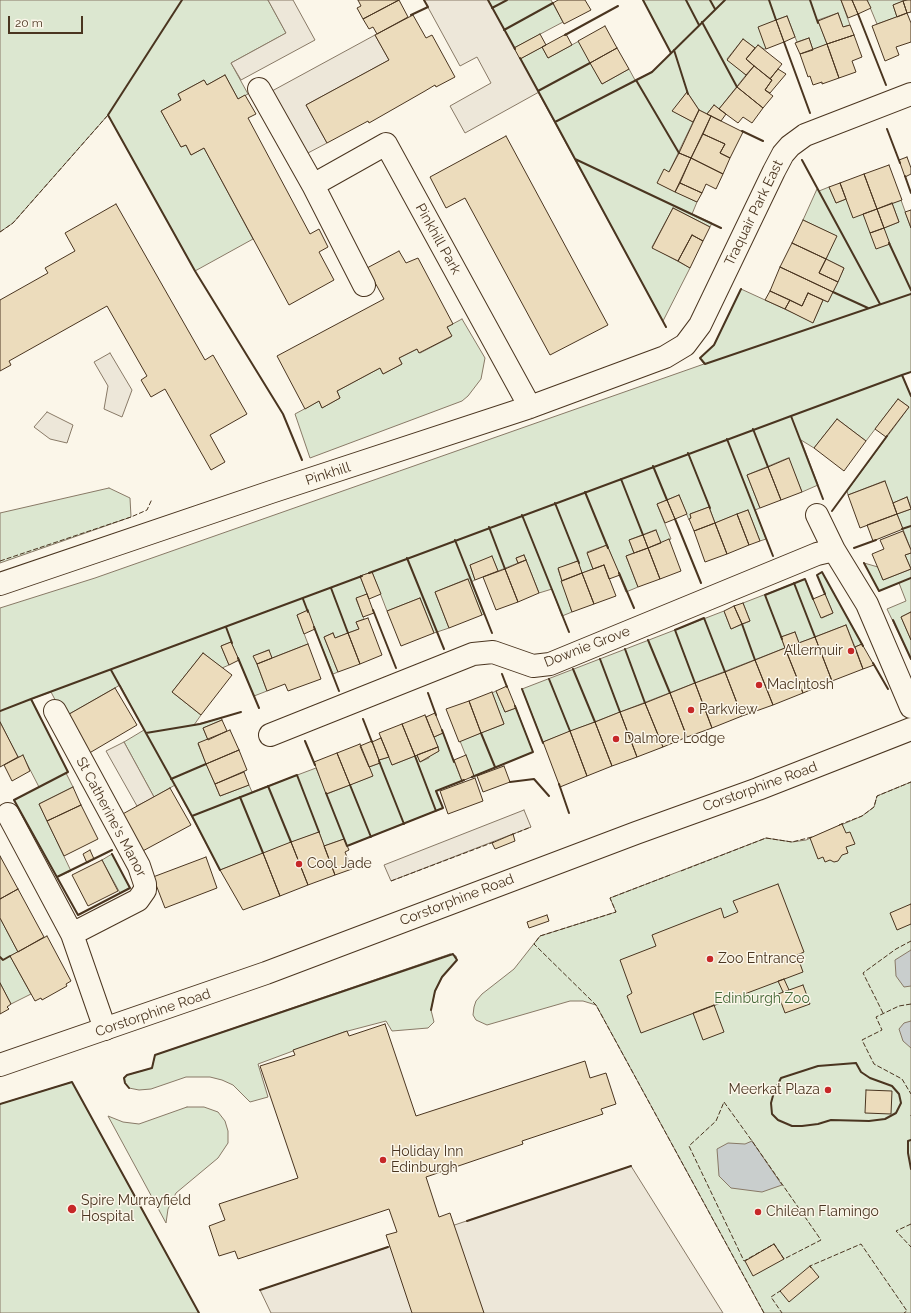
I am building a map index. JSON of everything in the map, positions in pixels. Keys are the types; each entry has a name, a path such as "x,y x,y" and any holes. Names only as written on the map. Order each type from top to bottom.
{"street":[{"path":"260,89 313,185 364,285"},
{"name":"Traquair Park East","path":"655,362 676,352 694,335 774,171 783,154 790,146 805,135 911,94"},
{"name":"Pinkhill Park","path":"313,185 386,144 530,407"},
{"name":"Pinkhill","path":"0,584 271,492 530,407 655,362"},
{"path":"817,515 834,550 867,604 911,707"},
{"name":"Downie Grove","path":"270,735 473,654 493,652 534,666 550,664 817,554 834,550"},
{"name":"St Catherine's Manor","path":"55,711 139,866 145,884 145,890 138,900 72,934"},
{"name":"Corstorphine Road","path":"0,1065 258,976 636,833 758,789 911,730"},
{"path":"8,814 72,934 105,1029"}],"green space":[{"path":"0,0 268,0 286,33 231,63 248,94 238,99 225,75 207,85 204,80 178,94 181,100 161,111 181,147 186,145 191,155 204,148 253,239 195,271 108,115 13,223 0,232"},
{"path":"488,0 551,0 563,22 514,48"},
{"path":"643,0 841,0 850,25 843,27 838,13 818,20 827,44 813,50 809,38 797,42 787,16 776,20 766,49 758,45 755,48 743,39 727,59 746,75 719,109 714,105 707,114 699,110 687,92 673,111 693,122 669,172 658,183 697,202 692,214 712,223 710,227 673,208 652,247 690,268 663,321 520,59 542,47 548,58 579,41 602,84 629,69 635,80 652,72 671,53"},
{"path":"867,0 907,0 893,5 897,17 877,24"},
{"path":"829,187 836,203 846,199 863,214 884,228 899,222 892,203 901,200 911,228 911,372 902,375 911,396 911,508 907,497 893,503 884,481 848,495 847,491 909,407 898,399 866,441 837,419 814,448 801,440 818,485 802,492 788,458 747,475 760,508 755,510 766,539 760,541 748,510 715,523 709,507 690,514 691,518 689,520 679,495 657,504 671,539 661,543 655,530 629,540 634,553 626,556 638,587 626,592 607,545 587,552 593,569 582,573 577,561 558,569 572,612 562,616 552,589 539,593 524,555 516,558 518,563 498,571 492,557 470,565 475,580 471,582 484,614 482,615 467,579 435,592 449,628 434,633 420,598 387,611 372,572 360,576 367,594 356,599 364,619 356,622 359,629 335,638 333,633 324,637 338,672 333,674 307,611 297,615 308,644 272,658 268,650 254,656 267,691 254,696 231,642 221,646 229,665 222,668 203,653 172,692 201,715 194,725 221,718 222,720 203,728 208,740 198,744 220,796 249,785 252,792 316,768 327,794 372,776 369,767 380,763 379,760 389,757 392,765 417,755 420,762 429,758 429,756 439,751 434,737 443,733 462,781 436,791 443,808 347,846 344,839 324,846 319,832 220,870 175,785 154,797 124,742 144,730 120,685 64,717 51,692 31,699 68,772 66,773 73,787 39,804 71,871 57,877 14,800 39,787 23,756 18,757 0,722 0,608 95,578 704,364 700,358 714,345 741,289 813,322 823,300 828,302 844,268 826,259 836,236 803,220 817,189 819,191"},
{"path":"462,319 485,358 481,379 468,396 462,401 310,458 295,414 319,401 322,408 340,398 337,391 380,368 383,374 402,364 399,358 417,349 420,353 451,337 447,327"},
{"path":"109,488 130,498 131,517 0,563 0,513"},
{"path":"911,509 911,550 897,514"},
{"path":"911,553 911,569 905,555"},
{"path":"864,563 878,567 883,580 911,569 911,612 901,617 911,640 911,659 887,609 906,601 899,583 879,591"},
{"path":"822,572 862,644 855,647 846,625 799,643 795,632 781,637 785,648 543,742 522,689 724,611 731,629 750,621 743,603 805,579 822,618 833,613 817,575"},
{"path":"496,691 505,712 516,708 533,752 474,776 460,741 504,724 492,693"},
{"name":"Edinburgh Zoo","path":"911,782 911,1313 764,1313 596,1005 583,1001 570,1001 487,1025 476,1020 473,1015 474,1007 476,1001 482,994 514,969 540,936 616,912 610,898 766,838 792,842 806,840 862,816 874,807 877,796"},
{"path":"112,854 130,888 120,893 102,860"},
{"path":"0,918 18,952 10,956 31,994 11,1004 0,983"},
{"path":"450,954 456,956 457,960 442,977 435,991 431,1010 434,1022 428,1028 392,1031 386,1021 344,1032 258,1064 268,1097 250,1102 233,1085 210,1077 186,1077 151,1089 139,1090 129,1088 125,1083 124,1078 127,1075 152,1068 155,1055"},
{"name":"Spire Murrayfield Hospital","path":"72,1082 199,1313 0,1313 0,1104"},
{"path":"187,1107 204,1107 218,1112 225,1121 228,1131 228,1143 218,1158 176,1193 168,1209 166,1223 108,1116 123,1122 139,1124"}],"shaded area":[{"path":"268,0 293,0 315,40 241,80 231,63 286,33"},
{"path":"424,0 488,0 539,92 465,133 450,106 491,83 477,57 460,66"},
{"path":"375,35 389,60 306,105 327,143 306,154 272,91"},
{"path":"110,353 132,390 122,417 104,409 108,386 94,362"},
{"path":"47,412 73,425 67,443 50,439 34,427"},
{"path":"124,742 154,797 137,806 106,751"},
{"path":"524,810 531,827 391,881 384,865"},
{"path":"911,950 911,986 904,987 896,976 895,960"},
{"path":"911,1021 911,1048 903,1041 899,1029 904,1023"},
{"path":"752,1141 782,1185 762,1192 731,1188 719,1176 717,1149 728,1143 745,1144"},
{"path":"631,1166 723,1313 271,1313 260,1290"}],"building":[{"path":"358,0 399,0 363,19 357,8 361,6"},
{"path":"399,0 408,17 377,34 373,27 369,29 363,19"},
{"path":"558,0 585,0 591,10 564,24 553,3"},
{"path":"841,0 852,0 858,14 848,18"},
{"path":"852,0 867,0 871,8 858,14"},
{"path":"911,0 911,12 907,13 903,1"},
{"path":"903,1 907,13 897,17 893,5"},
{"path":"838,13 843,27 850,25 854,35 827,44 818,21"},
{"path":"907,13 911,23 911,42 896,47 899,55 885,61 872,26"},
{"path":"413,15 426,38 432,35 455,77 436,87 435,85 369,123 368,121 327,143 306,105 389,60 375,35"},
{"path":"787,16 795,37 784,42 776,20"},
{"path":"776,20 784,42 766,49 758,27"},
{"path":"605,26 617,48 590,63 578,41"},
{"path":"540,34 546,45 520,59 514,48"},
{"path":"566,34 572,45 548,58 542,47"},
{"path":"854,35 862,57 852,61 856,72 839,78 827,44"},
{"path":"809,38 813,50 800,54 795,43"},
{"path":"743,39 755,48 746,59 754,66 746,75 727,60"},
{"path":"827,44 839,78 822,84 822,82 813,85 810,76 808,77 800,54"},
{"path":"758,45 782,64 770,79 746,59"},
{"path":"617,48 629,69 602,84 590,63"},
{"path":"754,66 772,80 765,90 773,96 763,108 737,87"},
{"path":"778,69 786,74 770,93 765,90 772,80 770,79"},
{"path":"225,75 238,99 245,95 256,114 248,118 310,234 319,229 328,247 319,252 334,280 289,305 204,148 191,155 186,145 181,147 161,111 181,100 178,94 204,80 207,85"},
{"path":"737,87 763,108 752,123 743,117 738,123 719,109"},
{"path":"687,92 699,110 693,122 672,111"},
{"path":"714,105 726,114 721,121 707,114"},
{"path":"699,110 711,116 691,158 679,153"},
{"path":"711,116 743,132 730,158 720,153 725,144 703,134"},
{"path":"703,134 725,144 720,153 730,158 723,174 691,158"},
{"path":"506,136 608,325 550,355 465,198 446,208 430,177"},
{"path":"679,153 691,158 675,192 657,183 664,169 669,172"},
{"path":"907,157 911,168 911,174 905,177 899,160"},
{"path":"691,158 723,174 716,189 706,184 702,193 680,183"},
{"path":"889,165 902,200 877,209 864,174"},
{"path":"864,174 877,209 853,218 840,183"},
{"path":"680,183 702,193 697,202 675,192"},
{"path":"840,183 846,199 836,203 829,187"},
{"path":"892,203 899,222 884,228 877,209"},
{"path":"116,204 205,360 213,355 247,414 210,435 225,462 211,470 165,389 151,397 141,380 147,376 107,306 9,361 11,365 0,371 0,300 48,273 45,268 75,251 65,233"},
{"path":"673,208 710,227 703,241 692,235 678,261 652,248"},
{"path":"877,209 884,228 870,233 863,214"},
{"path":"911,210 911,228 905,212"},
{"path":"803,220 837,236 826,259 792,243"},
{"path":"884,228 890,244 876,249 870,233"},
{"path":"692,235 703,241 690,268 678,261"},
{"path":"792,243 826,259 819,273 838,282 833,292 780,267"},
{"path":"399,251 406,263 418,258 453,324 447,327 452,336 419,353 417,349 399,358 402,364 383,374 380,368 337,391 340,398 322,408 319,401 305,409 277,356 384,299 367,268"},
{"path":"826,259 844,268 838,282 819,273"},
{"path":"780,267 833,292 828,302 808,293 802,306 770,291"},
{"path":"770,291 790,300 785,309 765,300"},
{"path":"808,293 823,300 813,323 785,309 790,300 802,306"},
{"path":"898,399 909,407 886,437 875,429"},
{"path":"837,419 866,441 844,471 814,448"},
{"path":"789,458 802,492 781,500 768,467"},
{"path":"768,467 781,500 760,508 747,475"},
{"path":"885,481 897,514 860,528 848,495"},
{"path":"679,495 687,514 675,519 667,500"},
{"path":"907,497 911,509 897,514 893,503"},
{"path":"667,500 675,519 665,523 657,504"},
{"path":"709,507 715,523 694,531 689,519 691,518 690,514"},
{"path":"748,510 760,541 749,545 737,514"},
{"path":"737,514 749,545 727,554 715,523"},
{"path":"897,514 903,529 873,541 867,525"},
{"path":"715,523 727,554 705,562 694,531"},
{"path":"656,530 661,543 648,548 643,535"},
{"path":"903,531 911,550 911,553 905,555 911,569 883,580 872,554 884,549 880,540"},
{"path":"643,535 648,548 634,553 629,540"},
{"path":"669,539 681,571 660,579 648,548"},
{"path":"607,545 620,575 609,579 604,565 593,569 587,553"},
{"path":"648,548 660,579 638,587 626,556"},
{"path":"524,555 526,560 518,563 516,558"},
{"path":"492,556 498,571 475,580 470,565"},
{"path":"526,560 539,593 518,602 505,569"},
{"path":"578,561 582,573 562,581 558,568"},
{"path":"604,565 616,596 594,604 582,573"},
{"path":"505,569 518,602 496,610 483,577"},
{"path":"372,572 381,594 369,599 360,576"},
{"path":"582,573 594,604 572,612 561,581"},
{"path":"468,579 482,615 449,628 435,592"},
{"path":"367,594 374,613 363,617 356,598"},
{"path":"825,594 833,613 821,618 813,599"},
{"path":"420,598 434,633 401,646 387,611"},
{"path":"743,603 750,621 742,624 734,606"},
{"path":"734,606 742,624 731,629 724,611"},
{"path":"308,610 315,629 304,634 297,615"},
{"path":"911,612 911,640 901,617"},
{"path":"368,618 382,655 360,664 348,633 359,629 356,622"},
{"path":"846,625 863,669 832,681 815,637"},
{"path":"795,632 799,643 785,648 781,637"},
{"path":"333,633 335,638 348,633 360,664 338,672 324,637"},
{"path":"815,637 832,681 803,693 785,648"},
{"path":"231,642 239,660 229,665 221,646"},
{"path":"308,644 321,679 288,691 285,684 267,691 257,664"},
{"path":"862,644 874,665 863,669 855,647"},
{"path":"785,648 803,693 773,705 755,660"},
{"path":"269,650 272,658 257,664 253,656"},
{"path":"203,653 232,675 201,715 172,692"},
{"path":"755,660 773,705 742,716 725,672"},
{"path":"725,672 742,716 712,728 695,683"},
{"path":"695,683 712,728 687,737 670,693"},
{"path":"507,686 516,708 505,712 496,691"},
{"path":"115,688 137,725 86,755 64,717"},
{"path":"492,692 504,724 481,733 469,701"},
{"path":"670,693 687,737 663,747 645,703"},
{"path":"469,701 481,733 459,742 446,709"},
{"path":"645,703 663,747 637,757 620,712"},
{"path":"620,712 637,757 612,766 595,722"},
{"path":"435,713 443,733 434,737 426,717"},
{"path":"425,715 438,747 415,756 402,724"},
{"path":"222,720 227,731 208,740 203,728"},
{"path":"0,722 18,757 0,767"},
{"path":"595,722 612,766 587,776 570,731"},
{"path":"402,724 415,756 392,765 379,733"},
{"path":"230,730 239,750 206,764 198,743"},
{"path":"570,731 587,776 560,787 543,742"},
{"path":"381,738 389,757 379,760 372,742"},
{"path":"372,741 380,763 369,767 360,746"},
{"path":"360,744 373,776 350,785 337,753"},
{"path":"438,747 439,751 420,762 417,755"},
{"path":"239,750 247,770 215,784 206,764"},
{"path":"337,753 350,785 326,794 314,762"},
{"path":"23,755 30,771 12,781 4,765"},
{"path":"466,755 474,776 462,781 454,760"},
{"path":"504,766 510,782 483,792 477,776"},
{"path":"244,772 249,785 220,796 215,784"},
{"path":"475,778 483,801 448,814 440,791"},
{"path":"73,787 81,805 47,821 39,804"},
{"path":"170,788 191,825 139,853 119,816"},
{"path":"81,805 98,839 64,856 47,821"},
{"path":"842,824 846,833 850,832 855,844 846,847 848,853 842,855 838,861 834,862 830,860 825,862 823,857 818,859 810,838"},
{"path":"319,832 335,875 308,885 291,842"},
{"path":"513,834 515,841 495,849 492,843"},
{"path":"344,839 349,850 345,852 352,869 335,875 324,846"},
{"path":"291,842 308,885 280,896 263,853"},
{"path":"90,850 94,859 87,863 83,854"},
{"path":"263,853 280,896 243,910 220,870"},
{"path":"0,856 18,889 0,899"},
{"path":"206,857 217,888 165,908 153,877"},
{"path":"102,860 118,891 88,906 72,875"},
{"name":"Zoo Entrance","path":"778,884 804,952 797,955 803,972 641,1033 627,996 632,993 620,960 656,946 652,935 721,908 724,918 738,912 733,901"},
{"path":"18,889 44,937 18,952 0,918 0,899"},
{"path":"911,904 911,924 897,930 890,913"},
{"path":"547,915 549,921 529,928 527,922"},
{"path":"47,936 71,981 66,984 67,986 42,1000 41,998 35,1001 10,956"},
{"path":"784,979 789,990 783,992 778,981"},
{"path":"0,983 11,1004 7,1007 9,1009 0,1014"},
{"path":"803,985 810,1004 785,1013 778,994"},
{"path":"714,1005 724,1032 703,1040 693,1013"},
{"name":"Holiday Inn Edinburgh","path":"385,1024 416,1116 585,1061 590,1078 606,1073 616,1104 601,1109 603,1114 522,1141 523,1144 426,1177 439,1217 450,1213 484,1313 412,1313 386,1235 397,1232 389,1209 238,1259 235,1251 219,1256 209,1226 225,1220 219,1204 298,1178 260,1066 295,1055 293,1050 347,1031 349,1036"},
{"path":"866,1090 892,1091 891,1114 865,1113"},
{"path":"774,1244 784,1259 753,1276 745,1261"},
{"path":"810,1266 819,1277 789,1302 780,1291"}],"fence":[{"path":"0,232 13,223 108,115"},
{"path":"0,561 131,517 147,510 152,499"},
{"path":"839,825 862,816 874,807 877,796 911,782"},
{"path":"511,835 531,827"},
{"path":"681,871 766,838 792,842 812,837"},
{"path":"391,881 494,842"},
{"path":"670,875 610,898 616,912 540,936 534,944 596,1005 764,1313"},
{"path":"883,1013 863,973 896,949 911,941"},
{"path":"911,1004 899,1006 876,1017 882,1030 862,1040 874,1064 902,1079 911,1094"},
{"path":"724,1102 752,1141 821,1240 784,1259 774,1244 744,1261 689,1146 716,1121 724,1102"},
{"path":"911,1224 896,1231 911,1247"},
{"path":"811,1268 810,1266 861,1244 907,1311 904,1313"},
{"path":"781,1292 780,1291 771,1297 782,1313"}],"wall":[{"path":"182,0 108,115 195,271 283,414 302,460"},
{"path":"411,15 428,7 424,0"},
{"path":"488,0 515,49"},
{"path":"492,8 507,0"},
{"path":"643,0 671,53"},
{"path":"686,0 699,25"},
{"path":"710,0 715,9"},
{"path":"520,58 555,122 652,72 725,0"},
{"path":"769,0 776,20"},
{"path":"810,0 818,23"},
{"path":"504,30 553,3"},
{"path":"565,35 618,6"},
{"path":"858,14 886,85"},
{"path":"702,22 737,87"},
{"path":"784,42 810,113"},
{"path":"674,50 688,94"},
{"path":"538,91 590,63"},
{"path":"636,80 679,153"},
{"path":"555,122 666,327"},
{"path":"887,129 900,163"},
{"path":"742,131 763,141"},
{"path":"575,159 721,228"},
{"path":"802,160 880,304"},
{"path":"905,176 911,193"},
{"path":"889,243 911,290"},
{"path":"741,289 714,345 700,358 705,364 911,294"},
{"path":"833,292 868,308"},
{"path":"902,375 911,372"},
{"path":"791,416 902,375 911,396"},
{"path":"369,573 791,416 823,499"},
{"path":"753,429 768,467"},
{"path":"832,511 887,436"},
{"path":"727,439 773,556"},
{"path":"688,453 710,508"},
{"path":"653,466 667,500"},
{"path":"621,479 643,535"},
{"path":"585,492 608,548"},
{"path":"555,503 579,563"},
{"path":"522,515 569,632"},
{"path":"675,519 701,583"},
{"path":"902,529 911,526"},
{"path":"489,527 505,569"},
{"path":"455,540 492,633"},
{"path":"854,548 876,540"},
{"path":"407,558 444,649"},
{"path":"864,563 879,591 911,578"},
{"path":"825,594 817,575 822,572 863,646"},
{"path":"619,573 634,608"},
{"path":"31,699 362,576"},
{"path":"782,639 765,595 805,579 813,599"},
{"path":"794,583 815,637"},
{"path":"331,588 348,633"},
{"path":"303,599 308,612"},
{"path":"373,610 396,668"},
{"path":"695,683 675,630 704,618 725,672"},
{"path":"893,620 911,659"},
{"path":"742,624 755,660"},
{"path":"226,627 232,643"},
{"path":"314,627 339,691"},
{"path":"648,640 670,693"},
{"path":"625,649 645,703"},
{"path":"238,658 259,708"},
{"path":"600,659 620,712"},
{"path":"873,663 888,689"},
{"path":"573,669 595,722"},
{"path":"111,670 192,816 297,775 319,832"},
{"path":"502,674 507,687"},
{"path":"549,679 570,731"},
{"path":"522,689 543,743"},
{"path":"428,693 436,715"},
{"path":"0,711 31,699 68,772 14,800 78,915 130,888 112,854"},
{"path":"472,777 533,752 515,706"},
{"path":"146,733 200,724 241,712"},
{"path":"363,719 372,742"},
{"path":"442,730 454,762"},
{"path":"481,733 495,767"},
{"path":"305,741 315,765"},
{"path":"415,756 436,811"},
{"path":"379,761 404,824"},
{"path":"171,779 206,764"},
{"path":"510,782 534,779 549,796"},
{"path":"326,793 347,846 443,808 436,791 464,780"},
{"path":"559,784 569,813"},
{"path":"350,785 371,837"},
{"path":"268,786 291,842"},
{"path":"240,797 263,853"},
{"path":"192,816 220,870"},
{"path":"57,877 112,850"},
{"path":"129,1088 125,1083 124,1078 127,1075 152,1068 155,1055 453,954 457,960 442,977 435,991 431,1010"},
{"path":"0,957 3,960 10,956"},
{"path":"856,1063 861,1072 870,1078 892,1086 899,1094 901,1103 896,1113 885,1119 869,1121 831,1120 818,1124 802,1126 792,1126 778,1120 772,1114 771,1103 774,1092 781,1078 818,1066 856,1063"},
{"path":"0,1104 72,1082 199,1313"},
{"path":"911,1140 908,1141 908,1153 911,1169"},
{"path":"467,1221 631,1166"},
{"path":"260,1290 388,1247"}],"place":[{"name":"Allermuir","path":"851,651"},
{"name":"MacIntosh","path":"759,685"},
{"name":"Parkview","path":"691,710"},
{"name":"Dalmore Lodge","path":"616,739"},
{"name":"Cool Jade","path":"299,864"},
{"name":"Zoo Entrance","path":"710,959"},
{"name":"Meerkat Plaza","path":"828,1090"},
{"name":"Holiday Inn Edinburgh","path":"383,1160"},
{"name":"Spire Murrayfield Hospital","path":"72,1209"},
{"name":"Chilean Flamingo","path":"758,1212"}]}
